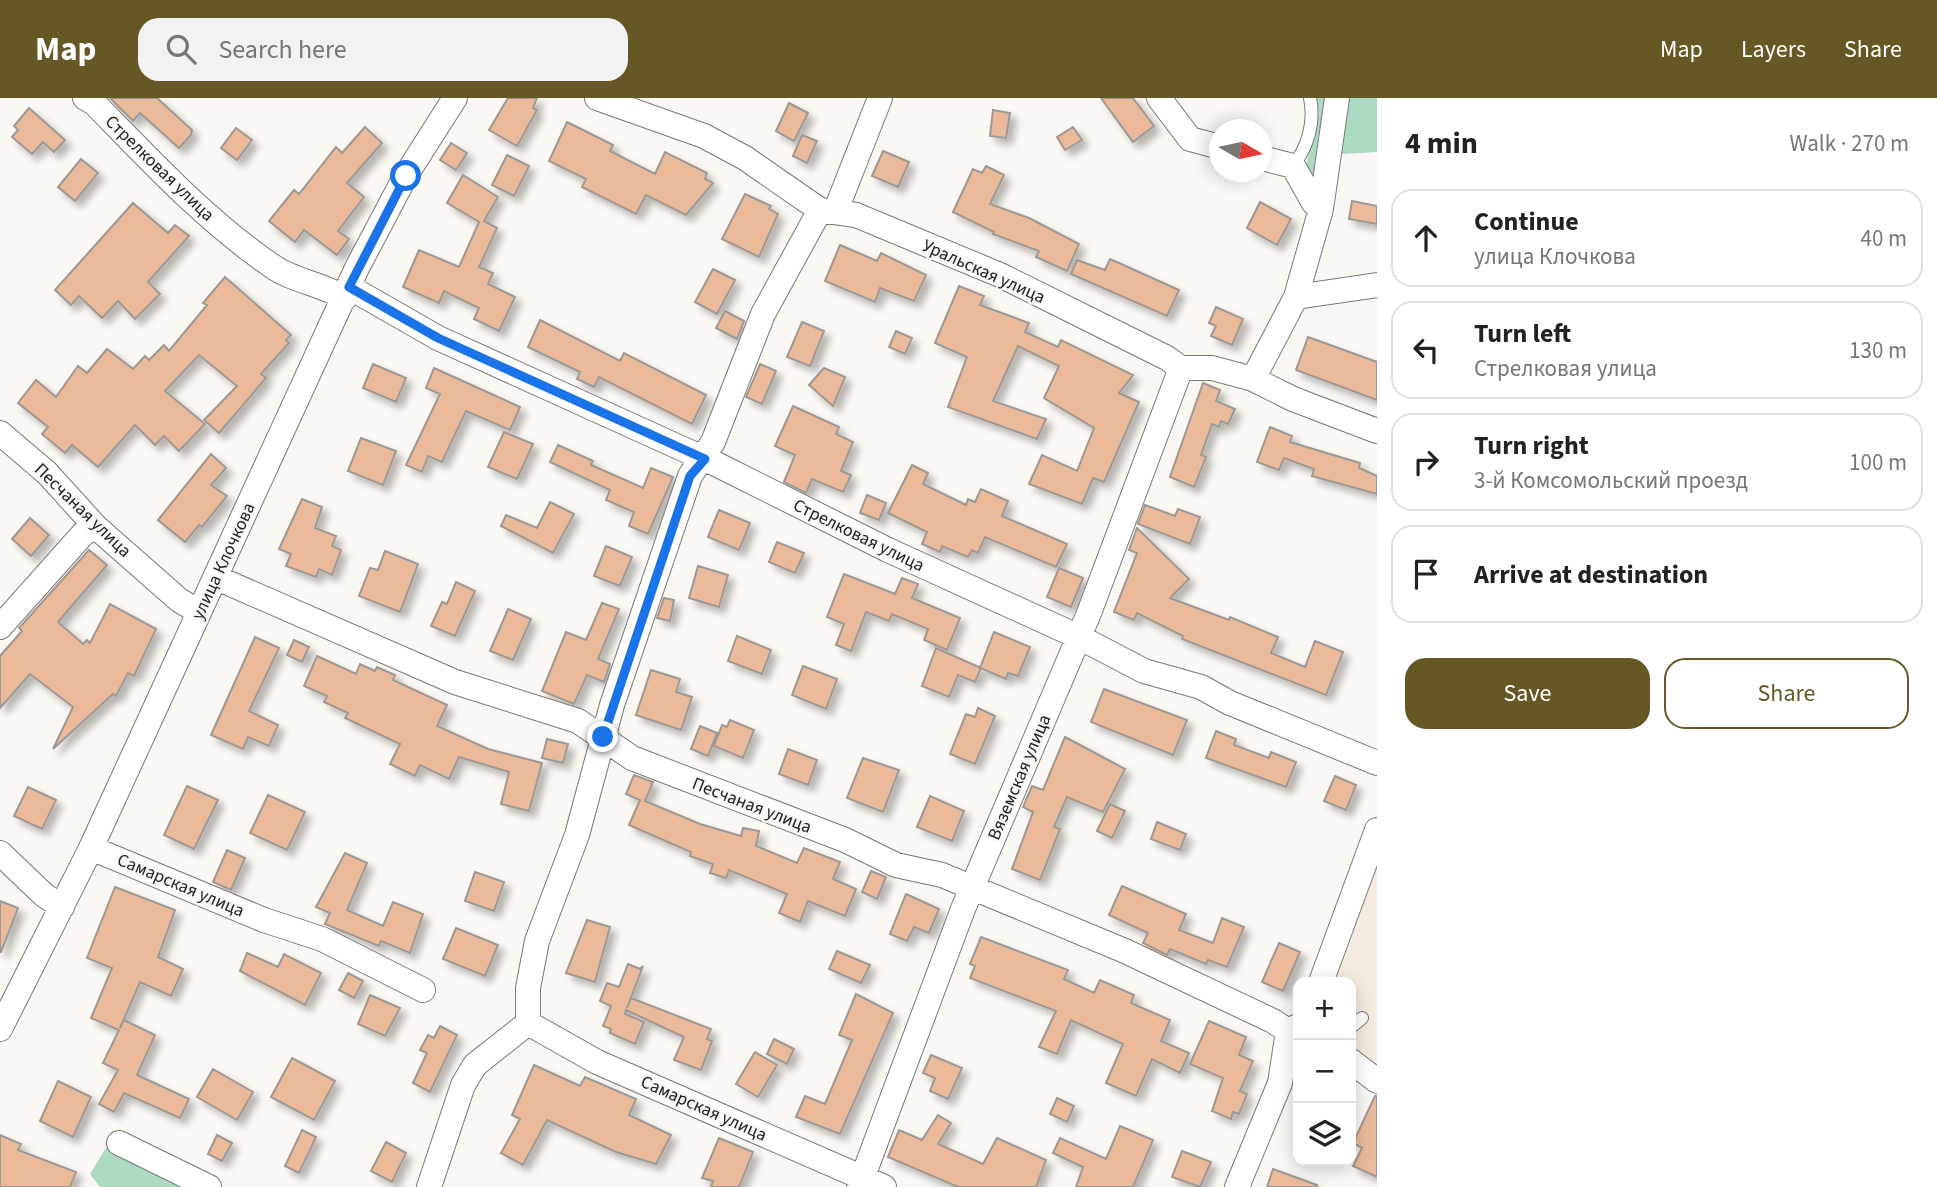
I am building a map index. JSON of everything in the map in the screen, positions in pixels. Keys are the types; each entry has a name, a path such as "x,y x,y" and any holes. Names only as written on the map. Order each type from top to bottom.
{"street":[{"name":"Стрелковая улица","path":"85,98 94,103 201,212 274,268 347,293 438,338 705,459 888,551 1079,637 1144,671 1201,687 1230,703 1377,763"},
{"name":"улица Клочкова","path":"0,1029 91,848 347,293 406,176 455,98"},
{"name":"Уральская улица","path":"597,98 704,136 745,158 828,210 856,215 1000,275 1167,358 1181,368 1212,368 1253,379 1293,400 1377,431"},
{"path":"429,1187 463,1085 475,1066 528,1023 528,988 537,941 555,886 577,835 603,737 690,476 705,459 763,314 828,210 880,98"},
{"path":"1159,98 1190,139 1209,144"},
{"path":"1253,379 1296,297 1321,209 1337,98"},
{"path":"1272,161 1293,166 1314,203 1321,209"},
{"path":"1296,297 1377,285"},
{"name":"Вяземская улица","path":"860,1182 972,887 1079,637 1181,368"},
{"name":"Песчаная улица","path":"0,433 47,472 96,527 179,600 199,612"},
{"path":"0,628 83,534 96,527"},
{"name":"Песчаная улица","path":"217,578 455,681 578,721 632,758 845,839 896,865 942,874 1125,951 1293,1028"},
{"path":"1323,977 1377,830"},
{"name":"Самарская улица","path":"91,848 264,920 322,939 423,990"},
{"path":"0,853 44,895 62,907"},
{"name":"Самарская улица","path":"528,1023 597,1062 860,1182 884,1187"},
{"path":"1237,1187 1280,1083 1293,1028"},
{"path":"1356,1065 1377,1081"},
{"path":"119,1143 209,1187"}],"lane":[{"path":"1293,166 1304,152 1313,113 1310,98"},
{"path":"1356,1023 1362,1018"}],"shaded area":[{"path":"1377,852 1377,1073 1356,1056 1356,977 1329,977"}],"green space":[{"path":"1317,98 1377,98 1377,152 1326,155 1317,194 1306,166 1319,113"},
{"path":"109,1143 200,1187 100,1187 90,1174"}],"building":[{"path":"110,98 157,98 192,130 191,135 179,148 140,113 133,121"},
{"path":"508,98 537,98 533,108 537,110 517,146 489,130"},
{"path":"1101,98 1133,98 1154,126 1133,142"},
{"path":"789,103 808,113 794,141 776,131"},
{"path":"29,108 65,140 54,152 43,142 32,154 12,137 18,130 14,126"},
{"path":"993,110 1010,113 1006,138 990,136"},
{"path":"567,122 613,145 610,151 655,174 665,152 707,173 705,179 713,183 686,215 646,195 636,214 582,187 586,179 549,161"},
{"path":"365,127 382,143 347,183 364,197 338,231 349,239 337,255 304,230 295,242 269,221 294,190 299,194 336,147 342,153"},
{"path":"1073,127 1082,140 1065,150 1057,137"},
{"path":"236,128 252,140 237,160 221,148"},
{"path":"802,135 817,141 807,163 793,156"},
{"path":"451,143 467,153 456,170 440,160"},
{"path":"883,151 909,162 898,187 872,176"},
{"path":"507,155 529,166 514,196 492,185"},
{"path":"81,159 98,173 75,201 58,187"},
{"path":"986,166 1004,175 990,204 1029,218 1079,244 1067,271 1036,257 1039,251 993,234 994,232 953,212 973,169 982,173"},
{"path":"463,175 498,197 484,221 497,228 479,267 493,273 488,284 515,297 499,331 474,319 479,308 444,291 439,303 403,287 419,250 459,267 479,222 447,203"},
{"path":"745,194 771,206 769,209 778,214 759,257 722,239"},
{"path":"1352,201 1377,206 1377,224 1349,219"},
{"path":"1260,202 1291,219 1277,245 1247,228"},
{"path":"133,203 168,233 175,225 189,236 148,282 160,294 135,319 118,301 102,318 79,296 71,305 55,290"},
{"path":"840,245 877,261 881,253 926,275 914,301 880,288 875,302 825,281"},
{"path":"1110,259 1179,290 1167,316 1071,274 1077,260 1105,270"},
{"path":"713,269 735,280 717,314 695,302"},
{"path":"225,277 291,335 286,340 289,343 261,374 266,378 219,433 204,420 237,386 199,355 165,391 205,424 179,451 164,436 155,445 135,425 98,467 72,445 65,453 42,434 48,427 18,403 36,380 56,397 78,366 87,373 107,349 133,369 145,356 149,360 164,345 169,351 207,305 203,303"},
{"path":"959,286 984,296 980,305 1029,323 1025,332 1058,347 1061,340 1133,375 1119,393 1139,402 1104,482 1093,478 1082,504 1029,484 1042,455 1077,471 1094,428 1044,398 1059,366 1018,346 993,401 1046,419 1037,439 948,407 967,357 935,343"},
{"path":"1216,307 1243,319 1232,345 1211,336 1216,326 1209,323"},
{"path":"725,311 744,321 737,339 716,328"},
{"path":"540,320 620,361 624,353 706,395 692,424 599,377 594,387 577,379 580,372 528,347"},
{"path":"802,322 824,331 810,366 787,357"},
{"path":"896,331 912,338 905,354 889,347"},
{"path":"1308,337 1377,362 1377,400 1296,370"},
{"path":"373,364 406,378 396,402 363,388"},
{"path":"760,364 776,371 762,404 746,397"},
{"path":"434,368 520,407 510,430 466,411 442,462 428,456 422,472 406,465 440,394 426,388"},
{"path":"824,368 845,377 833,406 809,385"},
{"path":"1203,383 1220,390 1216,401 1235,409 1228,424 1221,421 1219,427 1212,424 1201,455 1206,457 1194,487 1170,477"},
{"path":"793,406 839,427 836,434 853,442 841,471 851,475 843,492 812,479 806,493 784,482 795,455 775,446"},
{"path":"1270,427 1292,436 1290,442 1360,463 1359,468 1377,476 1377,494 1312,476 1314,469 1284,458 1279,470 1257,462"},
{"path":"504,432 533,444 517,479 488,467"},
{"path":"361,438 396,451 383,485 348,471"},
{"path":"558,445 593,461 591,465 643,488 651,468 673,477 648,534 629,526 634,512 606,500 610,490 550,462"},
{"path":"211,454 226,468 211,485 227,496 202,527 199,525 185,542 158,520"},
{"path":"912,465 928,473 923,484 966,505 968,499 975,502 981,489 1008,501 1002,516 1067,544 1056,567 985,537 978,553 972,550 968,557 942,546 940,552 922,544 927,532 888,513"},
{"path":"867,495 886,503 879,520 860,513"},
{"path":"302,499 322,507 315,528 336,536 332,546 341,550 332,575 319,569 316,577 286,566 291,554 279,549"},
{"path":"550,502 574,514 553,553 501,526 506,515 537,528"},
{"path":"1145,505 1175,516 1178,509 1200,517 1190,544 1138,524"},
{"path":"719,510 750,523 739,550 708,537"},
{"path":"30,518 49,535 31,556 12,539"},
{"path":"1137,528 1189,579 1170,598 1229,620 1230,617 1278,637 1271,653 1305,667 1315,641 1343,652 1326,695 1182,639 1183,636 1137,613 1134,620 1114,612 1137,553 1129,550"},
{"path":"777,542 804,553 795,573 769,562"},
{"path":"606,546 632,557 620,586 594,576"},
{"path":"89,550 107,565 58,622 83,644 87,640 90,643 110,604 156,629 134,676 128,673 116,696 113,694 53,749 73,707 30,674 0,708 0,656 22,631 19,628"},
{"path":"385,551 418,564 400,612 359,596 370,568 378,570"},
{"path":"698,566 728,575 719,607 689,598"},
{"path":"1059,568 1083,578 1071,607 1047,597"},
{"path":"844,574 895,594 902,578 918,584 912,598 960,618 947,650 924,640 928,629 892,614 889,621 866,612 851,651 836,645 844,624 827,617"},
{"path":"456,582 475,591 455,636 431,626 442,602 447,604"},
{"path":"664,598 674,600 670,621 657,618"},
{"path":"602,603 619,609 598,659 610,664 604,682 587,675 574,704 542,691 566,632 586,640"},
{"path":"508,609 531,619 513,660 490,651"},
{"path":"994,632 1030,647 1018,676 1008,673 1006,679 980,668"},
{"path":"737,636 771,650 762,674 728,661"},
{"path":"255,637 279,648 249,711 278,725 269,746 248,737 243,749 211,735"},
{"path":"294,640 309,647 302,662 287,655"},
{"path":"936,648 981,668 975,682 958,675 949,697 922,686"},
{"path":"317,656 356,674 360,664 375,671 377,667 395,675 393,680 447,705 437,726 488,749 542,763 529,811 501,804 509,772 459,757 449,779 420,765 415,776 390,764 400,744 345,718 348,713 324,702 327,696 304,686"},
{"path":"803,666 837,679 826,709 792,695"},
{"path":"651,670 680,679 676,692 692,697 681,730 636,715"},
{"path":"1104,689 1187,720 1173,755 1091,722"},
{"path":"978,708 995,716 975,764 950,754 966,714 975,717"},
{"path":"730,720 754,730 743,758 714,746 722,725 727,727"},
{"path":"700,726 717,733 708,756 691,749"},
{"path":"1216,731 1236,739 1234,745 1269,758 1271,752 1296,762 1286,787 1206,758"},
{"path":"1065,737 1125,769 1103,812 1067,797 1054,827 1060,829 1040,880 1012,869 1033,812 1023,807 1032,786 1043,790"},
{"path":"547,739 568,744 563,763 542,758"},
{"path":"788,749 817,760 808,785 779,774"},
{"path":"863,758 899,770 883,812 847,798"},
{"path":"634,775 653,782 645,801 700,824 741,836 743,828 759,831 756,846 797,863 804,848 840,862 833,879 856,889 845,916 808,901 800,922 779,913 787,894 729,870 726,878 710,873 713,864 690,856 691,852 629,825 640,800 626,794"},
{"path":"1335,776 1356,785 1346,810 1324,801"},
{"path":"187,786 218,800 194,849 164,835"},
{"path":"28,787 56,800 42,829 14,816"},
{"path":"268,795 305,812 287,850 250,833"},
{"path":"930,796 964,811 952,841 917,827"},
{"path":"1110,804 1125,811 1112,838 1097,831"},
{"path":"1157,822 1186,834 1180,850 1151,839"},
{"path":"227,850 245,858 231,890 213,882"},
{"path":"345,853 367,863 347,910 383,926 393,902 423,914 410,953 381,941 379,946 325,924 330,913 316,907"},
{"path":"871,871 886,877 877,899 862,892"},
{"path":"475,872 504,882 494,911 465,901"},
{"path":"1122,886 1186,914 1179,930 1213,943 1222,918 1244,927 1227,967 1208,960 1206,964 1170,949 1167,955 1143,943 1148,933 1109,915"},
{"path":"115,887 175,910 158,957 183,969 171,996 140,982 120,1028 124,1020 155,1035 137,1075 189,1099 180,1118 124,1093 114,1112 99,1104 118,1070 103,1063 119,1030 91,1018 112,968 87,958"},
{"path":"906,894 939,909 929,933 914,927 907,941 890,934"},
{"path":"0,901 18,908 1,952 0,952"},
{"path":"587,920 610,927 595,982 566,973"},
{"path":"456,928 498,945 485,976 443,959"},
{"path":"981,937 1068,970 1064,979 1094,993 1100,980 1134,995 1131,1003 1170,1020 1161,1041 1189,1053 1180,1073 1152,1059 1136,1096 1106,1083 1123,1044 1071,1020 1057,1054 1039,1047 1056,1011 970,978 975,966 970,964"},
{"path":"1279,943 1300,952 1283,991 1262,982"},
{"path":"837,951 870,965 861,983 829,969"},
{"path":"247,953 278,967 284,954 321,973 305,1005 240,971"},
{"path":"628,964 640,969 643,966 627,1008 631,998 711,1029 707,1039 712,1041 701,1070 674,1060 684,1037 626,1010 625,1014 644,1022 635,1044 610,1033 611,1029 603,1026 611,1006 600,1001 607,983 619,987"},
{"path":"348,973 363,981 354,998 339,990"},
{"path":"856,994 893,1013 840,1134 796,1117 805,1096 825,1104 852,1040 839,1035"},
{"path":"370,995 400,1008 385,1036 358,1024"},
{"path":"1209,1021 1246,1037 1239,1055 1253,1061 1240,1091 1247,1094 1239,1114 1233,1112 1231,1119 1212,1111 1223,1078 1190,1064"},
{"path":"440,1026 457,1035 430,1092 413,1083 427,1053 420,1050 428,1035 434,1038"},
{"path":"774,1039 794,1049 787,1064 767,1054"},
{"path":"755,1052 777,1065 758,1097 736,1084"},
{"path":"931,1055 962,1068 948,1099 930,1091 935,1078 923,1073"},
{"path":"292,1058 335,1081 314,1120 271,1097"},
{"path":"534,1065 580,1086 585,1077 636,1099 629,1115 671,1135 656,1164 616,1152 547,1120 523,1165 501,1153 520,1119 512,1115"},
{"path":"213,1069 253,1092 237,1120 197,1097"},
{"path":"58,1081 91,1097 73,1137 40,1121"},
{"path":"1377,1096 1377,1177 1353,1166 1356,1166 1362,1148 1356,1145 1356,1137"},
{"path":"1057,1098 1074,1106 1067,1122 1050,1114"},
{"path":"938,1115 951,1123 938,1144 983,1164 997,1138 1046,1160 1036,1187 958,1187 888,1157 899,1130 922,1140"},
{"path":"1120,1126 1153,1140 1133,1187 1076,1187 1083,1167 1053,1153 1060,1138 1106,1159"},
{"path":"302,1130 316,1137 299,1173 285,1166"},
{"path":"0,1135 21,1144 18,1150 76,1172 70,1187 0,1187"},
{"path":"217,1135 232,1143 222,1161 208,1154"},
{"path":"719,1138 753,1152 739,1187 711,1187 713,1181 702,1178"},
{"path":"386,1142 406,1153 392,1182 371,1171"},
{"path":"1182,1151 1211,1162 1200,1187 1172,1177"},
{"path":"1273,1169 1317,1185 1317,1187 1267,1187"}],"route":[{"path":"406,176 349,287 438,338 705,459 690,476 603,737"}]}
